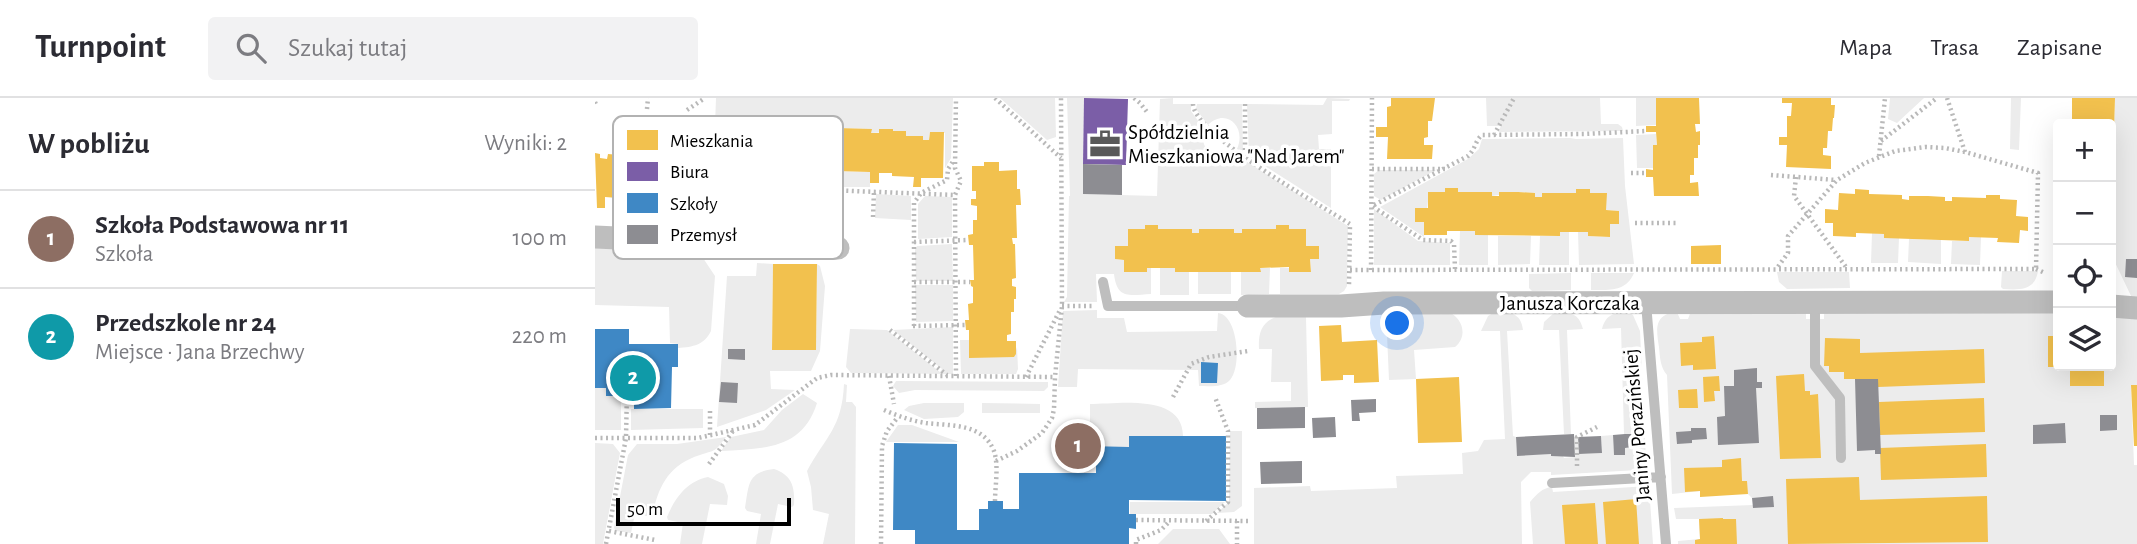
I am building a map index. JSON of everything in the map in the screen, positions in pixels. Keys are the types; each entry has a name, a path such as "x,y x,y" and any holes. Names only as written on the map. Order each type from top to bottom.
{"street":[{"path":"595,237 613,238"},
{"name":"Janusza Korczaka","path":"1248,306 1384,303 2053,302"},
{"path":"2116,306 2137,308"}],"lane":[{"name":"Janusza Korczaka","path":"1103,282 1108,306 1248,306"},
{"path":"1815,302 1815,366 1840,398 1841,458"},
{"name":"Janiny Porazińskiej","path":"1646,303 1666,544"},
{"path":"1552,483 1661,477"}],"path":[{"path":"647,109 648,98"},
{"path":"687,110 705,98"},
{"path":"956,98 954,160 961,181 955,195 956,376"},
{"path":"995,98 1061,158"},
{"path":"996,461 1017,451 1042,433 1052,418 1054,409 1062,306 1061,98"},
{"path":"1134,98 1147,112"},
{"path":"1371,270 1372,98"},
{"path":"1493,135 1514,98"},
{"path":"1879,157 1885,98"},
{"path":"1881,141 1937,98"},
{"path":"1947,98 1965,152"},
{"path":"1193,104 1193,110 1206,127 1245,158 1350,224 1350,285 1347,292"},
{"path":"1245,104 1245,158"},
{"path":"1372,206 1445,169 1474,150 1479,137 1646,131"},
{"path":"1777,268 1788,253 1788,236 1837,180 1895,151 1925,147 1965,152 2038,173 2036,269"},
{"path":"954,160 948,169 947,180 921,193 914,203 913,326 965,325"},
{"path":"1372,169 1445,169"},
{"path":"1631,173 1646,173"},
{"path":"1771,175 1837,180"},
{"path":"1796,177 1794,196 1847,268"},
{"path":"843,190 955,195"},
{"path":"873,218 874,191"},
{"path":"1372,206 1423,240 1451,241 1454,244 1455,270"},
{"path":"1635,223 1676,223"},
{"path":"914,242 968,240"},
{"path":"1350,270 2036,269 2045,274"},
{"path":"914,282 971,282"},
{"path":"1062,306 1087,306"},
{"path":"1025,377 1062,306"},
{"path":"890,330 949,376"},
{"path":"1173,397 1191,363 1209,357 1248,351"},
{"path":"595,438 698,438 755,425 817,378 831,375 1055,377"},
{"path":"889,376 894,404"},
{"path":"606,544 626,439 627,389"},
{"path":"1206,521 1228,502 1228,431 1215,397"},
{"path":"710,409 710,435"},
{"path":"884,410 926,423 962,425 985,439 993,449 996,461 995,501"},
{"path":"881,544 882,446 887,432 898,416"},
{"path":"1578,481 1577,437 1597,427"},
{"path":"709,464 734,429"},
{"path":"1136,520 1248,521"},
{"path":"1136,544 1136,540 1157,533 1170,521"},
{"path":"1237,521 1237,544"},
{"path":"609,531 655,540"}],"shaded area":[{"path":"716,98 953,98 951,158 945,168 945,133 930,132 929,140 923,140 923,136 906,136 906,131 871,133 871,129 843,128 843,116 715,116"},
{"path":"1000,98 1055,98 1056,137 1047,140"},
{"path":"1067,98 1084,98 1083,194 1157,196 1160,99 1173,98 1173,104 1191,104 1191,111 1204,129 1203,142 1209,152 1220,156 1233,153 1348,226 1347,286 1344,291 1339,294 1280,294 1280,268 1289,268 1289,272 1311,271 1310,259 1319,259 1319,246 1306,246 1306,229 1289,229 1289,225 1276,225 1276,229 1242,229 1242,233 1234,233 1234,229 1199,229 1199,233 1192,233 1191,229 1158,229 1158,225 1145,225 1145,229 1128,229 1128,246 1115,259 1124,260 1125,272 1146,272 1147,268 1151,268 1151,294 1126,294 1118,288 1114,274 1096,274 1097,302 1064,302 1067,297 1070,196"},
{"path":"1327,98 1350,99 1332,101 1332,134 1318,135 1319,149 1331,149 1331,208 1249,156 1247,104 1323,105"},
{"path":"1486,98 1600,98 1601,124 1618,124 1623,131 1498,132 1501,126 1487,126"},
{"path":"1636,98 1656,98 1656,125 1636,126"},
{"path":"1890,98 1924,98 1897,123 1888,119"},
{"path":"2011,98 2021,98 2019,150 2010,149"},
{"path":"2115,98 2137,98 2137,300 2132,298 2116,264"},
{"path":"1197,104 1242,104 1243,153 1237,149 1239,133 1233,122 1222,118 1208,125 1196,109"},
{"path":"1656,134 1653,168 1637,168 1636,135"},
{"path":"1623,138 1625,186 1634,264 1579,265 1578,232 1588,232 1589,236 1610,237 1610,224 1619,224 1619,211 1606,210 1606,194 1576,189 1576,193 1543,193 1542,197 1535,197 1534,193 1518,192 1492,196 1492,192 1458,192 1458,188 1446,188 1445,192 1429,192 1424,237 1380,207 1468,159 1479,149 1482,139"},
{"path":"1379,170 1436,170 1381,200 1374,196 1374,174"},
{"path":"843,171 870,172 870,187 843,187"},
{"path":"876,194 911,196 911,220 875,218"},
{"path":"925,196 952,197 952,237 918,239 918,204"},
{"path":"1374,209 1418,241 1450,243 1450,265 1374,265"},
{"path":"1460,231 1475,231 1475,235 1488,235 1488,265 1459,265"},
{"path":"1560,232 1569,232 1569,265 1539,265 1540,236 1560,236"},
{"path":"1872,233 1884,234 1884,238 1899,238 1898,263 1871,263"},
{"path":"1498,236 1531,236 1530,264 1498,265"},
{"path":"1969,237 1981,237 1980,265 1951,264 1952,241 1969,241"},
{"path":"1909,239 1941,240 1941,264 1908,262"},
{"path":"952,244 953,281 916,281 917,246"},
{"path":"595,248 613,249 613,259 704,259 715,276 711,331 705,339 689,347 678,348 678,344 670,343 669,307 595,305"},
{"path":"757,263 773,264 772,349 816,349 817,264 820,266 825,286 820,351 811,371 770,371 771,389 795,390 766,410 717,427 727,276 756,276"},
{"path":"1160,268 1189,272 1189,295 1160,295"},
{"path":"1260,268 1270,268 1269,294 1241,295 1241,272 1260,272"},
{"path":"2002,271 2038,271 2030,286 2003,289"},
{"path":"1198,272 1231,272 1231,294 1198,294"},
{"path":"1777,272 1849,272 1850,288 1787,289 1779,282"},
{"path":"1571,273 1571,290 1532,291 1529,288 1529,274"},
{"path":"1591,273 1634,273 1622,287 1591,290"},
{"path":"915,285 953,285 953,321 916,322"},
{"path":"1097,310 1097,318 1124,318 1127,332 1217,331 1218,313 1225,316 1230,322 1236,342 1234,373 1230,380 1223,384 1199,386 1198,370 1078,369 1077,387 1058,387 1063,311"},
{"path":"1824,310 2053,311 2053,336 2048,336 2048,367 2053,367 2053,371 2070,371 2070,386 2104,386 2104,371 2116,371 2116,314 2137,316 2137,385 2131,386 2134,465 2137,465 2137,544 1678,544 1678,541 1700,539 1699,519 1676,519 1674,508 1753,505 1753,508 1773,507 1773,497 1752,498 1748,494 1700,491 1672,494 1667,375 1661,362 1657,334 1660,319 1669,313 1677,312 1680,319 1688,319 1691,311 1806,311 1806,319 1824,319","holes":["2065,423 2066,443 2034,444 2033,425"]},
{"path":"1386,312 1449,312 1460,323 1462,338 1455,347 1414,350 1416,379 1389,380"},
{"path":"1495,312 1517,316 1523,330 1507,331 1513,436 1516,437 1517,455 1551,454 1564,458 1575,457 1574,437 1578,437 1579,454 1602,453 1601,436 1613,435 1614,455 1625,455 1625,448 1633,447 1633,434 1624,434 1621,328 1602,329 1611,315 1628,312 1633,315 1640,331 1646,461 1638,470 1551,475 1551,472 1531,472 1521,482 1522,544 1254,544 1254,488 1310,486 1311,491 1397,488 1396,476 1463,474 1462,453 1478,451 1484,440 1505,439 1500,331 1481,331 1488,316"},
{"path":"1555,312 1573,314 1583,329 1567,330 1571,434 1564,434 1559,330 1543,330 1544,322"},
{"path":"1279,316 1306,317 1308,407 1255,408 1255,402 1291,401 1291,382 1271,382 1272,349 1259,349 1262,328"},
{"path":"953,327 953,374 851,373 846,367 850,329 887,330 940,372 942,369 893,330"},
{"path":"960,340 969,340 1014,357 1017,347 1016,374 961,374"},
{"path":"896,381 1048,382 1048,387 1044,391 915,390 899,393 893,386"},
{"path":"844,384 847,385 846,402 852,402 856,407 855,544 823,544 829,514 813,510 807,471 836,422 843,399"},
{"path":"595,388 606,388 606,396 621,389 621,430 595,430"},
{"path":"803,394 817,403 810,419 791,438 765,447 721,451 731,437 764,430 782,410"},
{"path":"924,403 964,403 964,412 958,417 924,419 904,410 909,406"},
{"path":"982,403 1040,404 1040,413 982,413"},
{"path":"1132,403 1161,407 1172,413 1180,422 1183,436 1129,436 1129,447 1090,447 1090,404"},
{"path":"631,409 703,409 703,428 631,430"},
{"path":"898,425 912,425 959,442 886,442"},
{"path":"1230,431 1242,431 1242,506 1234,512 1217,513 1229,502"},
{"path":"726,437 715,450 689,459 672,471 661,487 652,517 635,514 631,533 616,531 614,528 628,455 637,444 677,444"},
{"path":"595,443 613,444 620,453 603,544 595,544"},
{"path":"774,469 789,478 794,493 794,505 792,507 778,504 770,544 756,544 761,514 747,511 745,508 749,486 759,473"},
{"path":"708,477 724,484 728,496 727,505 710,504 702,544 680,544 683,523 668,520 667,517 688,486"},
{"path":"1649,486 1653,544 1533,544 1530,502 1545,489 1552,487 1553,492"},
{"path":"1130,502 1225,502 1212,514 1130,514"},
{"path":"1173,529 1219,529 1230,544 1158,544"}],"building: Mieszkania":[{"path":"1391,98 1435,98 1432,121 1428,121 1428,137 1424,138 1424,145 1433,145 1432,159 1387,159 1388,137 1376,137 1376,127 1387,127 1387,107 1391,106"},
{"path":"1656,98 1699,98 1700,124 1695,124 1696,132 1700,131 1700,145 1698,158 1694,158 1694,175 1690,175 1690,183 1698,182 1699,196 1654,196 1653,177 1646,177 1646,169 1653,170 1656,132 1646,132 1646,126 1656,126"},
{"path":"1782,98 1831,98 1831,105 1835,105 1834,118 1823,155 1831,156 1831,169 1786,167 1787,145 1779,145 1779,137 1787,137 1787,116 1791,116 1792,103 1782,103"},
{"path":"2072,98 2115,98 2114,119 2072,119"},
{"path":"843,128 872,129 871,133 879,133 879,129 893,129 906,131 906,136 923,136 923,140 929,140 930,132 944,132 943,178 921,178 921,187 913,187 914,177 892,176 892,173 879,173 879,183 870,183 870,172 843,171"},
{"path":"595,153 600,154 600,158 607,159 608,154 613,154 613,198 605,197 605,208 597,208"},
{"path":"984,162 999,162 999,171 1017,170 1017,189 1020,189 1021,205 1016,205 1017,238 1012,238 1015,244 1016,278 1012,279 1012,286 1016,287 1016,299 1014,312 1011,312 1011,334 1007,335 1007,341 1016,341 1014,357 969,358 969,330 966,330 965,320 969,320 968,304 973,303 970,280 974,280 973,245 969,245 968,235 973,234 973,220 977,220 977,206 971,205 971,199 976,199 976,191 972,191 972,166 984,166"},
{"path":"1445,188 1458,188 1458,192 1492,192 1492,196 1499,196 1499,192 1535,193 1535,197 1542,197 1542,193 1576,193 1576,189 1590,189 1590,193 1607,193 1606,210 1619,211 1619,224 1610,224 1610,237 1588,236 1588,232 1560,232 1560,236 1475,235 1475,231 1447,231 1447,235 1424,235 1424,222 1415,222 1415,208 1428,208 1428,192 1445,192"},
{"path":"1855,189 1869,190 1869,194 1902,195 1902,199 1909,200 1909,196 1945,197 1945,201 1952,201 1952,197 1986,198 1986,195 2000,195 2000,199 2017,200 2016,216 2028,217 2028,231 2020,230 2019,243 1997,242 1998,238 1969,237 1969,241 1884,238 1884,234 1833,236 1833,223 1825,223 1825,209 1838,210 1839,193 1855,194"},
{"path":"1145,225 1158,225 1158,229 1192,229 1192,233 1199,233 1199,229 1234,229 1234,233 1242,233 1242,229 1276,229 1276,225 1289,225 1289,229 1306,229 1306,246 1319,246 1319,259 1310,259 1311,272 1289,272 1289,267 1260,268 1261,272 1175,272 1175,268 1147,268 1147,272 1124,272 1124,260 1115,259 1115,246 1128,246 1128,229 1145,229"},
{"path":"1721,245 1721,264 1691,264 1691,246"},
{"path":"773,264 817,264 816,350 772,350"},
{"path":"1341,325 1342,342 1377,340 1379,382 1354,383 1354,375 1343,375 1343,380 1321,381 1319,326"},
{"path":"1714,336 1716,369 1693,370 1693,365 1681,366 1680,343 1702,342 1702,337"},
{"path":"2048,336 2053,336 2053,367 2048,367"},
{"path":"1825,338 1860,339 1860,353 1984,349 1985,383 1878,387 1878,379 1844,379 1844,372 1829,372 1829,366 1824,366"},
{"path":"2070,371 2104,371 2104,386 2070,386"},
{"path":"1804,374 1805,391 1810,391 1810,395 1818,394 1821,458 1780,459 1776,376"},
{"path":"1719,376 1720,391 1714,391 1715,401 1704,402 1703,377"},
{"path":"1459,377 1462,442 1418,443 1416,379"},
{"path":"2131,385 2137,385 2137,446 2134,446"},
{"path":"1697,389 1698,408 1679,408 1678,390"},
{"path":"1984,398 1985,432 1880,435 1879,402"},
{"path":"1986,444 1987,477 1881,480 1880,448"},
{"path":"1741,458 1742,481 1747,481 1748,494 1700,497 1700,491 1685,492 1684,468 1722,467 1722,460"},
{"path":"1859,477 1860,500 1987,496 1988,542 1788,544 1786,479"},
{"path":"1636,499 1639,544 1606,544 1603,502"},
{"path":"1595,503 1598,544 1565,544 1562,505"},
{"path":"1699,519 1736,519 1737,544 1695,544 1695,540 1700,539"}],"building: Biura":[{"name":"Spółdzielnia Mieszkaniowa \"Nad Jarem\"","path":"1084,98 1128,99 1126,165 1083,164"}],"building: Szkoły":[{"path":"595,329 629,329 629,344 678,344 678,367 672,367 671,408 634,409 634,389 618,389 618,396 606,396 606,388 595,388"},
{"path":"1201,362 1218,363 1217,383 1201,383"},
{"path":"1129,436 1226,436 1226,501 1129,500 1129,514 1136,514 1136,529 1129,528 1129,544 915,544 915,530 893,530 894,443 957,444 957,530 979,530 979,509 988,509 988,501 1003,501 1003,509 1019,509 1019,473 1096,473 1096,462 1089,462 1088,446 1129,447"}],"building: Przemysł":[{"path":"1083,164 1122,165 1122,195 1083,194"},
{"path":"2126,259 2137,259 2137,278 2125,277"},
{"path":"728,349 745,349 745,360 728,359"},
{"path":"1757,368 1757,382 1762,382 1762,388 1756,388 1759,443 1718,445 1717,417 1725,416 1724,386 1734,386 1734,370"},
{"path":"1855,379 1878,379 1881,454 1875,454 1875,450 1857,451"},
{"path":"721,382 738,383 737,403 719,402"},
{"path":"1376,399 1376,412 1359,413 1360,421 1352,421 1351,400"},
{"path":"1305,407 1305,428 1257,429 1257,408"},
{"path":"2100,415 2117,415 2117,430 2100,431"},
{"path":"1335,417 1336,437 1313,438 1312,418"},
{"path":"2065,423 2066,443 2033,444 2033,425"},
{"path":"1691,428 1706,428 1707,439 1677,444 1676,432 1691,431"},
{"path":"1574,434 1575,457 1551,454 1517,456 1516,437"},
{"path":"1633,434 1633,447 1625,448 1625,455 1614,455 1613,435"},
{"path":"1601,436 1602,453 1579,454 1578,437"},
{"path":"1302,461 1302,483 1261,484 1260,462"},
{"path":"1773,496 1774,507 1753,508 1752,498"}],"place":[{"name":"Spółdzielnia Mieszkaniowa \"Nad Jarem\"","path":"1105,144"},
{"name":"Przedszkole nr 24","path":"633,378"},
{"name":"Szkoła Podstawowa nr 11","path":"1078,446"}]}
